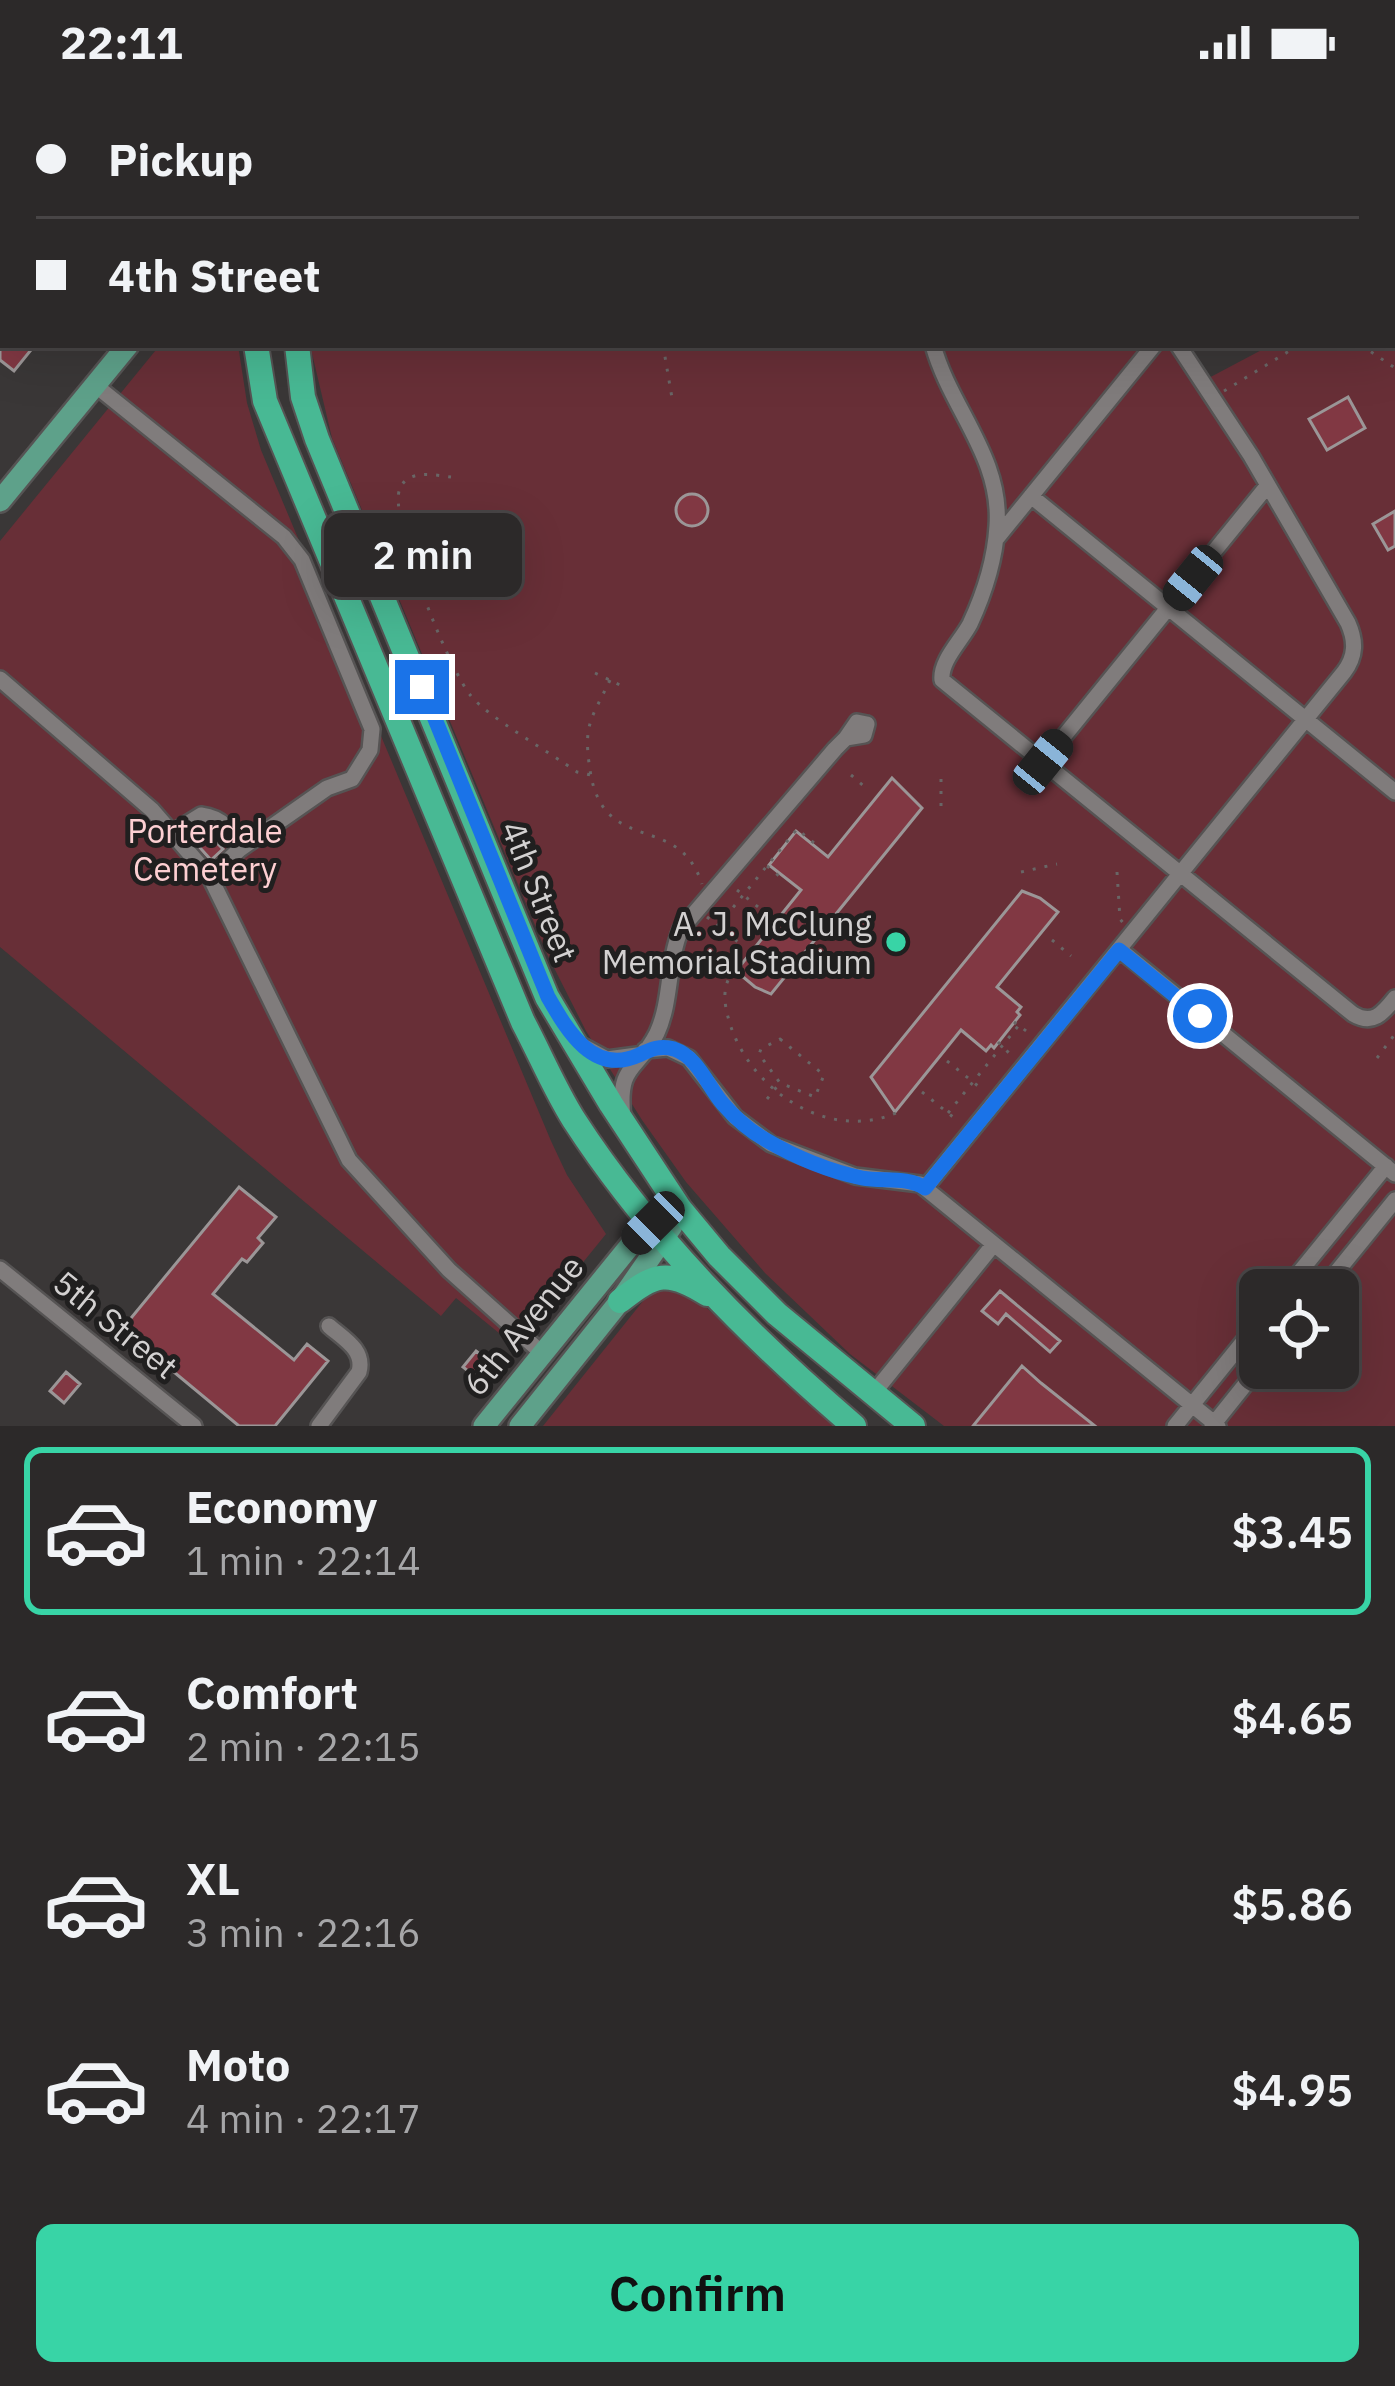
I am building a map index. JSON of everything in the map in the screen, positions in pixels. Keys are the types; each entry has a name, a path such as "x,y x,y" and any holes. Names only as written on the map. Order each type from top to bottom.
{"highway":[{"name":"4th Street","path":"256,348 265,400 523,1022 572,1116 723,1304 852,1425"},
{"name":"4th Street","path":"297,348 303,397 316,439 548,997 680,1209 777,1315 913,1426"},
{"path":"620,1301 646,1280 664,1276 685,1280 723,1304"}],"main road":[{"path":"0,500 126,348"},
{"name":"6th Avenue","path":"484,1426 543,1354 680,1209"},
{"name":"6th Avenue","path":"520,1426 620,1301 660,1231"}],"street":[{"path":"934,348 986,460 995,494 995,540 978,605 941,677 1361,1019 1377,1018 1395,998"},
{"path":"995,540 1152,348"},
{"path":"925,1188 1348,667 1354,645 1348,623 1268,485 1180,348"},
{"path":"95,385 284,537 302,560 371,729 370,750 352,779 327,788 240,849 210,877"},
{"path":"1043,762 1268,485"},
{"path":"1031,496 1395,792"},
{"path":"0,679 152,810 210,877 349,1160 449,1270 543,1354"},
{"path":"846,738 681,929 671,956 664,1014 667,1037 694,1062 735,1117 772,1144 839,1172 925,1188 1214,1425 1242,1389"},
{"path":"172,833 201,814 217,817 240,849"},
{"path":"1119,950 1390,1170 1303,1269"},
{"path":"624,1122 622,1084 664,1014"},
{"path":"572,1038 607,1059 661,1047 681,1052"},
{"path":"1339,1269 1395,1200"},
{"path":"872,1395 994,1244"},
{"name":"5th Street","path":"0,1269 194,1426"},
{"path":"319,1426 362,1362 357,1350 329,1326"},
{"path":"1175,1426 1239,1347"}],"path":[{"path":"664,348 672,398"},
{"path":"1214,398 1294,348"},
{"path":"1365,348 1395,368"},
{"path":"451,477 409,479 401,486 398,507 410,557 462,683 478,704 577,772 591,775"},
{"path":"596,673 624,687"},
{"path":"610,680 585,732 600,808 616,821 664,840 686,855 697,869 702,901 718,926 743,946"},
{"path":"940,806 941,770"},
{"path":"851,776 866,788"},
{"path":"718,926 797,829 814,843"},
{"path":"1021,872 1057,864"},
{"path":"766,866 784,880"},
{"path":"1117,872 1120,918 1126,925"},
{"path":"722,877 768,915"},
{"path":"1052,940 1071,956"},
{"path":"734,970 724,997 740,1048 775,1090 819,1115 863,1120 896,1113"},
{"path":"948,1113 1017,1024 1035,1037"},
{"path":"1377,1058 1395,1034"},
{"path":"747,1061 779,1039 824,1075 808,1111"},
{"path":"1000,1044 1016,1060"},
{"path":"731,1052 740,1048"},
{"path":"760,1054 780,1083 812,1097"},
{"path":"947,1060 988,1094"},
{"path":"767,1099 780,1083"},
{"path":"922,1092 963,1125"},
{"path":"817,1123 819,1115"}],"green space":[{"name":"Porterdale Cemetery","path":"158,348 238,348 261,450 551,1141 606,1234 515,1346 456,1298 441,1316 0,947 0,541"},
{"path":"311,348 1180,348 1203,381 1265,348 1395,348 1395,1426 944,1426 850,1354 765,1273 686,1182 586,1031 547,954 332,438"},
{"path":"661,1287 702,1304 845,1426 543,1426 647,1296"}],"building":[{"path":"0,348 33,348 14,371 0,360"},
{"path":"1348,397 1365,428 1327,450 1309,419"},
{"path":"692,494 703,499 708,510 703,521 692,526 681,521 676,510 681,499"},
{"path":"1395,511 1395,546 1388,550 1373,524"},
{"path":"892,778 922,808 771,994 755,987 736,971 801,890 769,865 796,831 828,857"},
{"path":"204,830 223,849 211,860 193,840"},
{"path":"1022,891 1058,912 997,987 1021,1007 1020,1015 994,1048 991,1045 986,1051 961,1030 895,1112 871,1077"},
{"path":"239,1187 276,1217 258,1238 263,1243 247,1262 242,1259 213,1294 294,1360 307,1344 328,1361 275,1426 239,1426 122,1329"},
{"path":"1000,1291 1060,1341 1050,1352 1006,1314 998,1324 982,1311"},
{"path":"476,1351 486,1359 473,1375 463,1367"},
{"path":"1022,1366 1041,1383 1095,1426 973,1426"},
{"path":"66,1372 80,1384 64,1403 50,1391"}],"place":[{"name":"A. J. McClung Memorial Stadium","path":"896,942"}],"route":[{"path":"422,687 548,997 572,1038 614,1060 654,1048 681,1052 694,1062 735,1117 792,1154 839,1172 925,1188 1119,950 1200,1016"}]}
